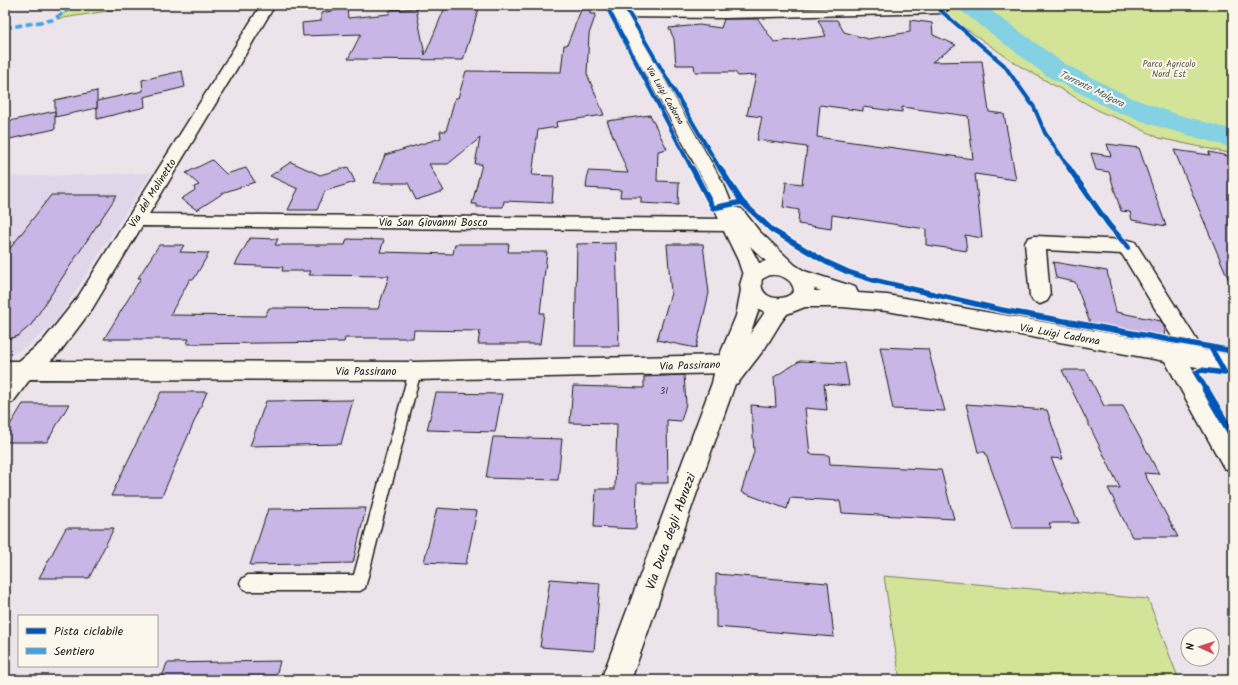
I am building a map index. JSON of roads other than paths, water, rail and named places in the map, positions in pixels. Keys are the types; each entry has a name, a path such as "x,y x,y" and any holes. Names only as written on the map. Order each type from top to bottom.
{"street":[{"name":"Via del Molinetto","path":"5,395 14,370 51,347 85,302 268,5"},
{"path":"617,9 725,14 940,10"},
{"name":"Via Luigi Cadorna","path":"617,9 715,185 752,236 793,273 836,289 887,303"},
{"name":"Via Luigi Cadorna","path":"715,185 730,225 748,260 752,283"},
{"name":"Via San Giovanni Bosco","path":"135,220 730,225"},
{"path":"1040,296 1035,243 1128,247 1196,358"},
{"path":"780,267 793,273 805,288 802,299 797,303 781,307 763,303 756,297 752,283 764,268 780,267"},
{"name":"Via Duca degli Abruzzi","path":"616,680 747,316 752,283"},
{"name":"Via Luigi Cadorna","path":"802,299 842,299 887,303 1233,364"},
{"name":"Via Duca degli Abruzzi","path":"726,373 757,342 773,316 781,307"},
{"path":"1172,353 1233,460"},
{"name":"Via Passirano","path":"14,370 726,373"}],"lane":[{"path":"248,583 360,583 415,371"}],"waterway":[{"name":"Torrente Molgora","path":"968,5 1056,70 1122,104 1163,119 1233,139"}],"park label":[{"name":"Parco Agricolo Nord Est","path":"1169,70"}]}
